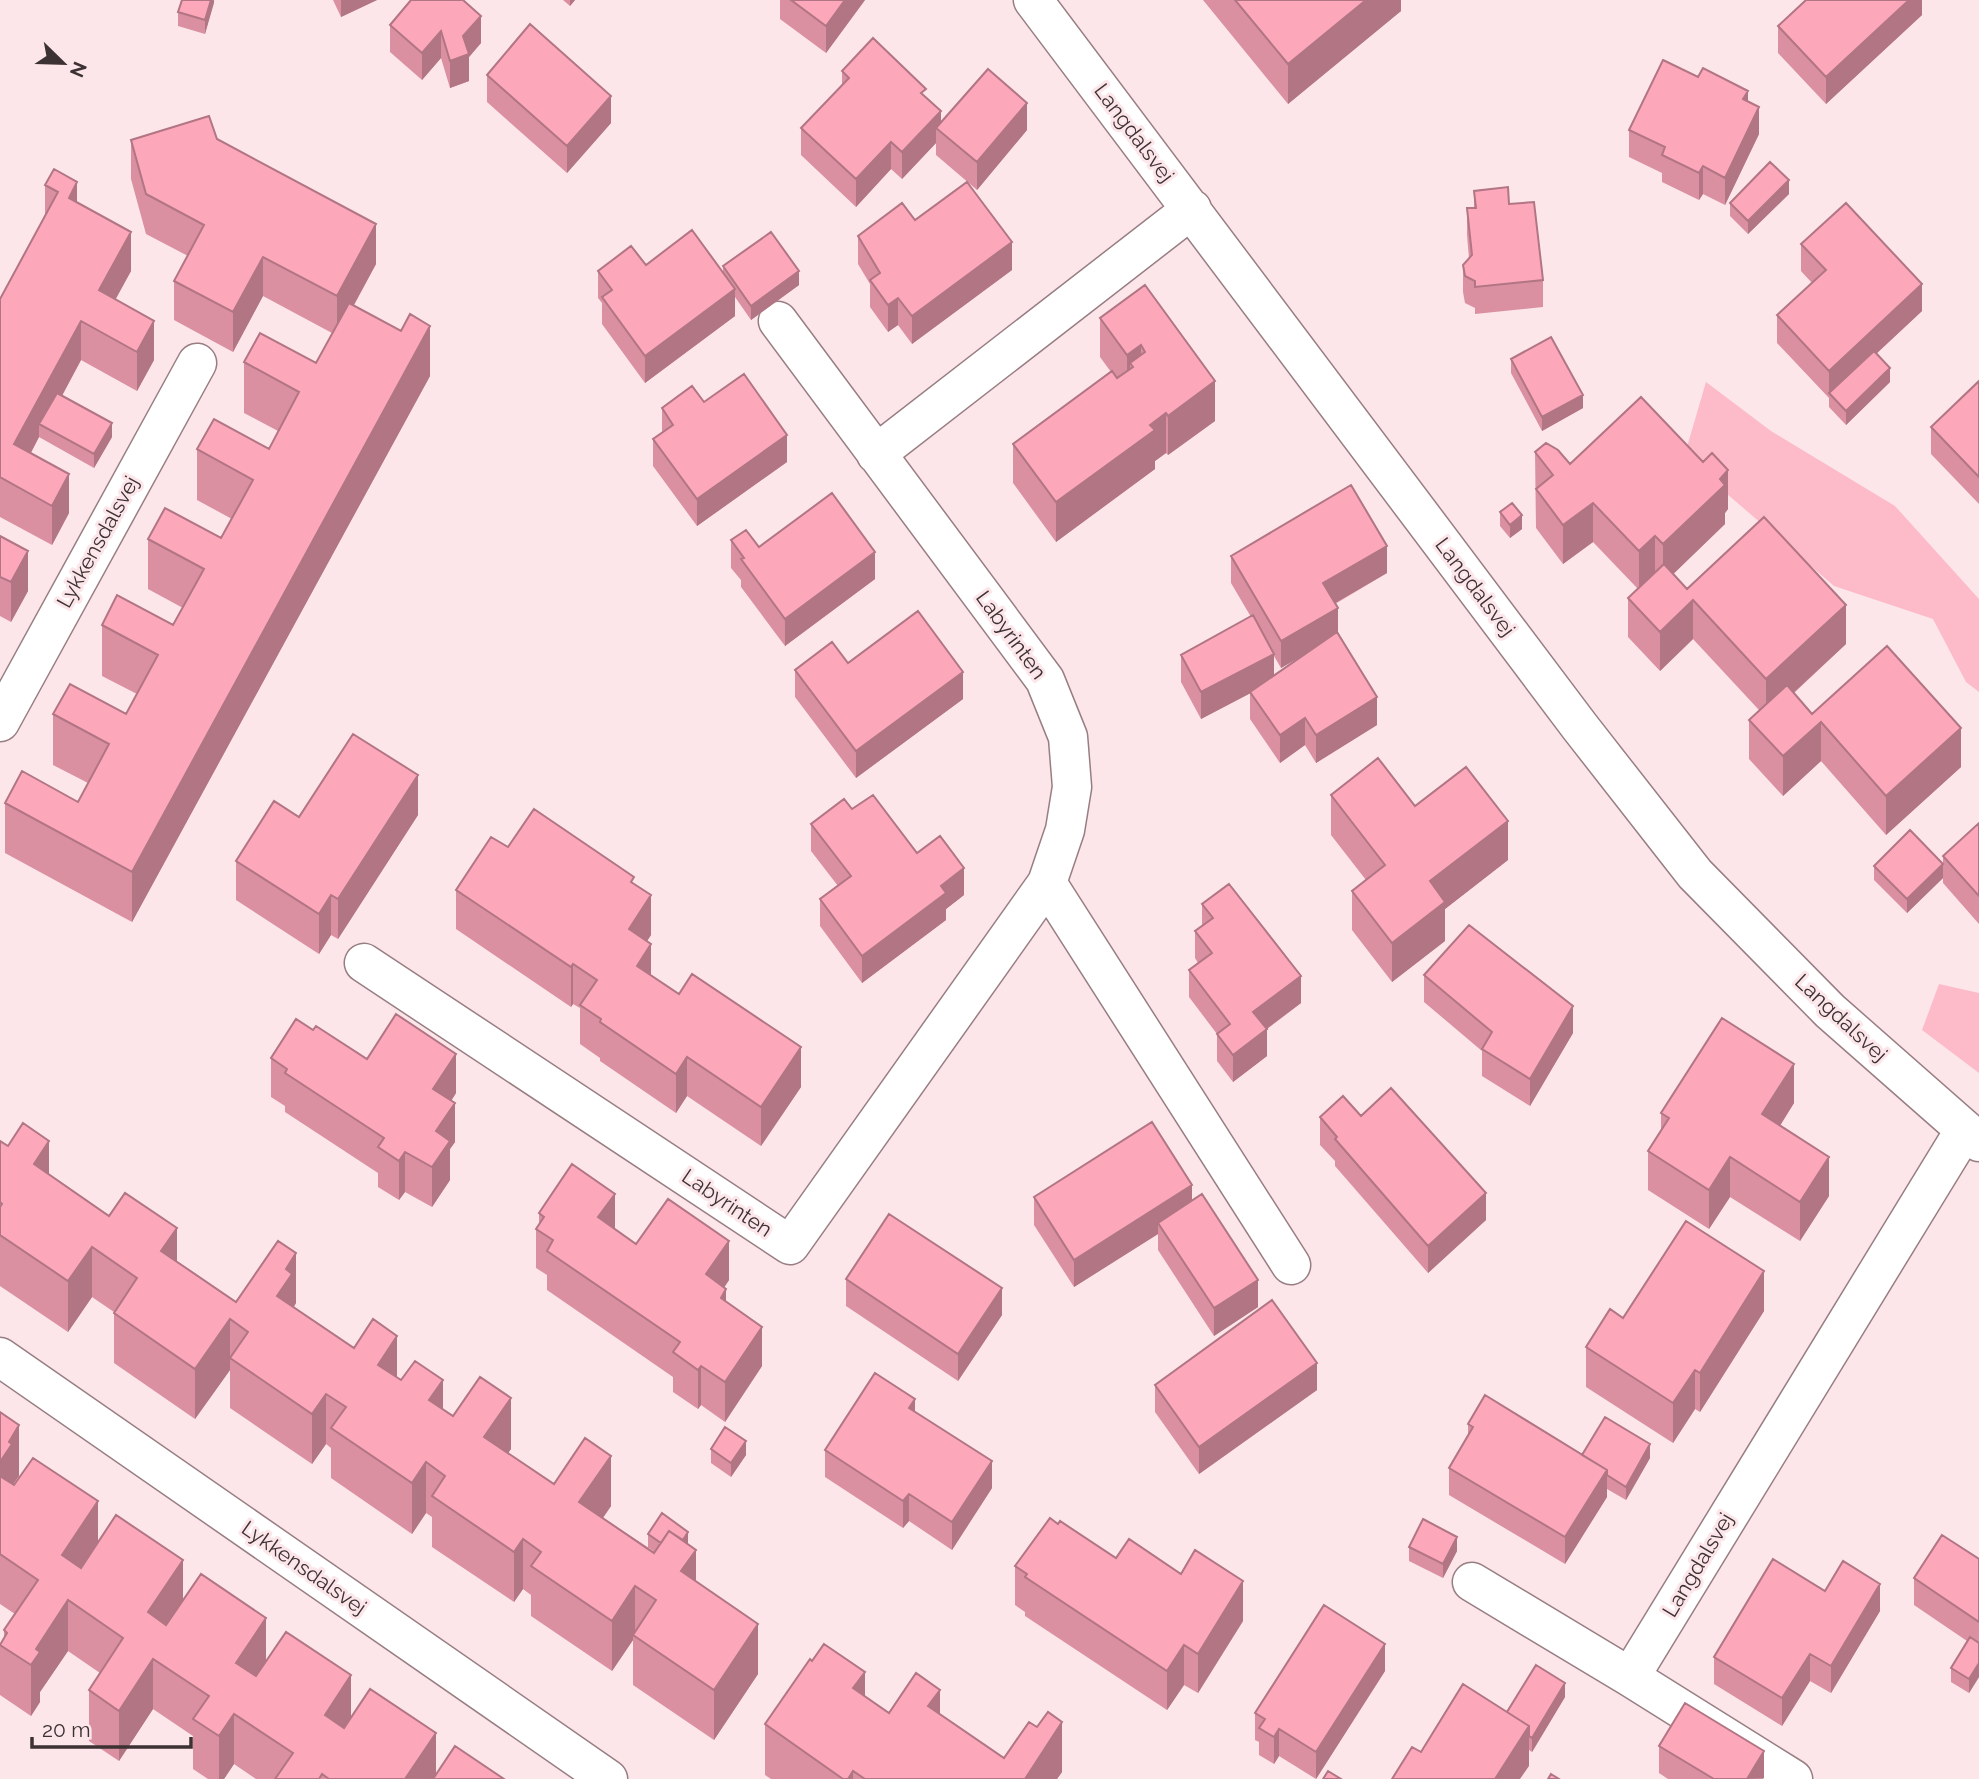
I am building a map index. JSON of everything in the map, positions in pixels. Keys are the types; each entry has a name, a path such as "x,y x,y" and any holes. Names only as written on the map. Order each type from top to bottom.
{"street":[{"name":"Langdalsvej","path":"1033,0 1580,727 1695,874 1829,1011 1972,1136 1630,1677"},
{"path":"876,454 1192,209"},
{"name":"Labyrinten","path":"364,963 790,1245 1047,883 1065,830 1072,787 1068,737 1045,680 778,321"},
{"name":"Lykkensdalsvej","path":"0,722 197,363"},
{"path":"1047,883 1291,1265"},
{"name":"Lykkensdalsvej","path":"0,1357 608,1779"},
{"path":"1472,1583 1630,1677 1793,1779"}],"shaded area":[{"path":"1706,382 1771,431 1895,506 1979,599 1979,692 1966,682 1933,619 1834,586 1684,457"},
{"path":"1939,984 1979,993 1979,1073 1922,1030"}],"building":[{"path":"182,0 211,0 205,20 178,12"},
{"path":"411,0 463,0 481,16 463,36 469,54 450,61 441,31 422,53 390,25"},
{"path":"791,0 845,0 826,26"},
{"path":"1235,0 1366,0 1288,64"},
{"path":"1806,0 1909,0 1826,77 1778,26"},
{"path":"530,24 611,96 567,146 487,75"},
{"path":"873,38 926,89 921,93 941,111 902,152 891,142 856,179 801,128 849,78 842,71"},
{"path":"1663,60 1698,77 1703,68 1748,91 1743,99 1759,107 1725,178 1703,166 1699,173 1662,155 1665,147 1629,130"},
{"path":"988,69 1027,103 977,162 936,128"},
{"path":"209,116 217,139 376,224 337,296 263,257 233,312 174,281 204,225 146,194 131,140"},
{"path":"1770,162 1789,180 1748,221 1730,203"},
{"path":"54,169 77,182 69,198 131,232 99,290 154,321 137,352 81,321 14,444 69,474 52,506 0,477 0,299 58,192 45,185"},
{"path":"967,182 1012,242 912,316 898,298 888,305 870,280 880,273 858,236 902,203 915,220"},
{"path":"1508,187 1509,204 1534,202 1543,280 1475,287 1475,281 1465,276 1463,265 1472,255 1467,208 1476,208 1474,191"},
{"path":"1846,203 1922,284 1829,371 1777,315 1826,270 1801,244"},
{"path":"692,230 735,289 645,356 602,297 612,290 598,271 631,246 646,265"},
{"path":"771,232 799,271 751,306 723,266"},
{"path":"1145,285 1215,381 1168,416 1166,413 1150,425 1155,430 1056,502 1013,444 1112,371 1117,378 1133,367 1130,363 1145,352 1141,345 1127,355 1100,318"},
{"path":"349,303 401,331 410,314 430,326 132,872 5,803 22,771 78,802 109,744 53,714 70,684 126,714 158,655 102,625 117,595 173,625 204,569 148,539 165,508 221,538 253,480 197,449 214,419 269,449 299,392 244,362 260,333 316,363"},
{"path":"1551,337 1583,395 1542,417 1511,359"},
{"path":"1874,351 1890,368 1846,411 1829,393"},
{"path":"744,374 787,435 697,499 653,439 673,425 662,408 692,386 704,402"},
{"path":"1979,381 1979,477 1931,427"},
{"path":"57,393 112,423 94,454 39,424"},
{"path":"1641,397 1703,462 1712,453 1728,470 1720,479 1725,485 1663,544 1655,536 1639,551 1593,503 1563,525 1536,489 1553,475 1535,452 1546,443 1558,450 1570,464"},
{"path":"1351,485 1387,546 1323,583 1338,608 1281,641 1231,556"},
{"path":"832,493 875,552 785,619 741,559 744,558 731,540 746,530 759,547"},
{"path":"1512,503 1522,515 1510,525 1500,512"},
{"path":"1764,517 1846,605 1766,679 1693,600 1660,632 1628,598 1664,564 1687,589"},
{"path":"0,536 28,551 11,582 0,577"},
{"path":"918,611 963,672 856,751 795,670 832,642 848,663"},
{"path":"1253,615 1274,654 1201,692 1181,655"},
{"path":"1337,632 1377,697 1316,735 1305,718 1280,735 1250,692"},
{"path":"1887,646 1961,728 1886,796 1821,722 1783,756 1749,720 1787,685 1812,714"},
{"path":"353,734 418,775 338,899 331,895 319,914 236,861 274,801 299,817"},
{"path":"1378,758 1415,806 1466,767 1508,821 1430,881 1445,902 1392,943 1352,891 1385,865 1331,795"},
{"path":"873,795 917,853 940,836 964,868 941,886 946,893 862,956 820,899 851,876 811,824 844,799 852,809"},
{"path":"534,809 634,877 631,882 651,895 629,929 651,944 637,966 679,994 692,974 801,1047 761,1107 687,1057 676,1074 600,1022 601,1019 580,1005 597,980 573,964 571,967 456,890 491,837 508,847"},
{"path":"1979,823 1979,896 1943,856"},
{"path":"1910,830 1943,864 1907,899 1874,866"},
{"path":"1229,884 1301,976 1253,1012 1267,1029 1233,1055 1217,1034 1230,1024 1189,970 1212,953 1195,931 1213,918 1202,904"},
{"path":"1469,925 1573,1006 1530,1079 1482,1049 1492,1032 1424,975"},
{"path":"396,1014 456,1054 433,1089 455,1103 436,1131 450,1141 432,1167 405,1152 399,1161 378,1147 384,1138 285,1073 287,1069 271,1058 296,1019 313,1030 316,1026 367,1059"},
{"path":"1722,1018 1794,1064 1762,1114 1829,1157 1800,1202 1730,1157 1709,1190 1648,1151 1669,1118 1661,1113"},
{"path":"1391,1088 1486,1193 1428,1246 1335,1139 1337,1137 1320,1117 1343,1096 1361,1116"},
{"path":"1152,1122 1192,1185 1074,1260 1034,1197"},
{"path":"23,1123 49,1141 34,1164 109,1216 125,1193 177,1228 161,1251 236,1302 278,1241 296,1253 286,1269 292,1274 277,1296 354,1348 373,1319 397,1336 378,1365 401,1380 415,1361 443,1380 429,1400 453,1416 480,1377 511,1398 484,1437 554,1484 585,1438 611,1456 579,1502 654,1553 669,1531 696,1550 681,1571 758,1624 714,1690 633,1635 656,1600 635,1586 612,1621 531,1566 541,1552 523,1539 514,1552 432,1496 445,1476 426,1462 412,1483 331,1428 346,1407 326,1394 312,1414 230,1358 248,1332 230,1319 195,1369 114,1313 137,1278 92,1247 68,1281 0,1235 0,1141 8,1146"},
{"path":"572,1164 615,1194 598,1217 636,1244 668,1199 729,1241 706,1274 726,1289 721,1298 762,1327 725,1382 701,1366 698,1370 673,1352 680,1342 547,1251 553,1240 536,1229 544,1217 539,1213"},
{"path":"1202,1194 1258,1280 1214,1308 1158,1223"},
{"path":"889,1214 1002,1288 958,1354 846,1279"},
{"path":"1686,1221 1764,1271 1700,1373 1695,1370 1673,1403 1586,1347 1610,1309 1623,1318"},
{"path":"1272,1300 1317,1363 1199,1447 1155,1385"},
{"path":"875,1373 915,1399 909,1408 992,1461 952,1522 909,1494 903,1501 825,1450"},
{"path":"1485,1395 1607,1470 1565,1537 1449,1468 1473,1427 1468,1424"},
{"path":"0,1412 19,1425 9,1442 12,1444 0,1462"},
{"path":"1605,1417 1650,1444 1626,1487 1607,1475 1607,1470 1582,1455"},
{"path":"725,1427 746,1441 731,1463 711,1449"},
{"path":"33,1458 98,1501 62,1555 81,1568 116,1515 183,1560 148,1612 166,1625 201,1574 266,1618 236,1663 256,1676 286,1632 351,1675 325,1715 344,1728 370,1689 436,1733 405,1779 329,1779 322,1774 319,1779 275,1779 293,1753 234,1714 219,1736 193,1719 209,1696 153,1659 119,1711 89,1690 123,1638 68,1600 36,1649 40,1652 31,1665 0,1645 7,1633 4,1630 38,1580 0,1554 0,1476 14,1485"},
{"path":"662,1513 688,1532 683,1540 669,1531 661,1543 648,1534"},
{"path":"1050,1518 1058,1524 1060,1521 1116,1558 1129,1539 1181,1574 1195,1550 1243,1581 1198,1654 1184,1645 1167,1671 1025,1577 1027,1574 1015,1566"},
{"path":"1423,1519 1457,1537 1443,1564 1409,1547"},
{"path":"1942,1535 1979,1559 1979,1622 1914,1578"},
{"path":"1773,1559 1825,1591 1843,1561 1880,1584 1831,1666 1810,1654 1782,1698 1714,1657"},
{"path":"1324,1605 1385,1644 1316,1752 1279,1729 1274,1737 1259,1728 1265,1719 1255,1713"},
{"path":"1970,1637 1979,1643 1979,1663 1969,1679 1951,1668"},
{"path":"824,1644 865,1672 853,1688 889,1713 916,1673 940,1690 928,1706 1004,1758 1029,1722 1037,1727 1048,1712 1062,1722 1025,1779 865,1779 853,1771 848,1779 843,1779 765,1724 810,1659 812,1661"},
{"path":"1536,1665 1565,1683 1532,1738 1529,1736 1529,1726 1507,1712"},
{"path":"1463,1684 1529,1726 1495,1779 1392,1779 1412,1747 1421,1752"},
{"path":"1685,1703 1764,1751 1747,1779 1714,1779 1659,1746"},
{"path":"455,1746 504,1779 433,1779"},
{"path":"1328,1771 1341,1779 1323,1779"}]}
